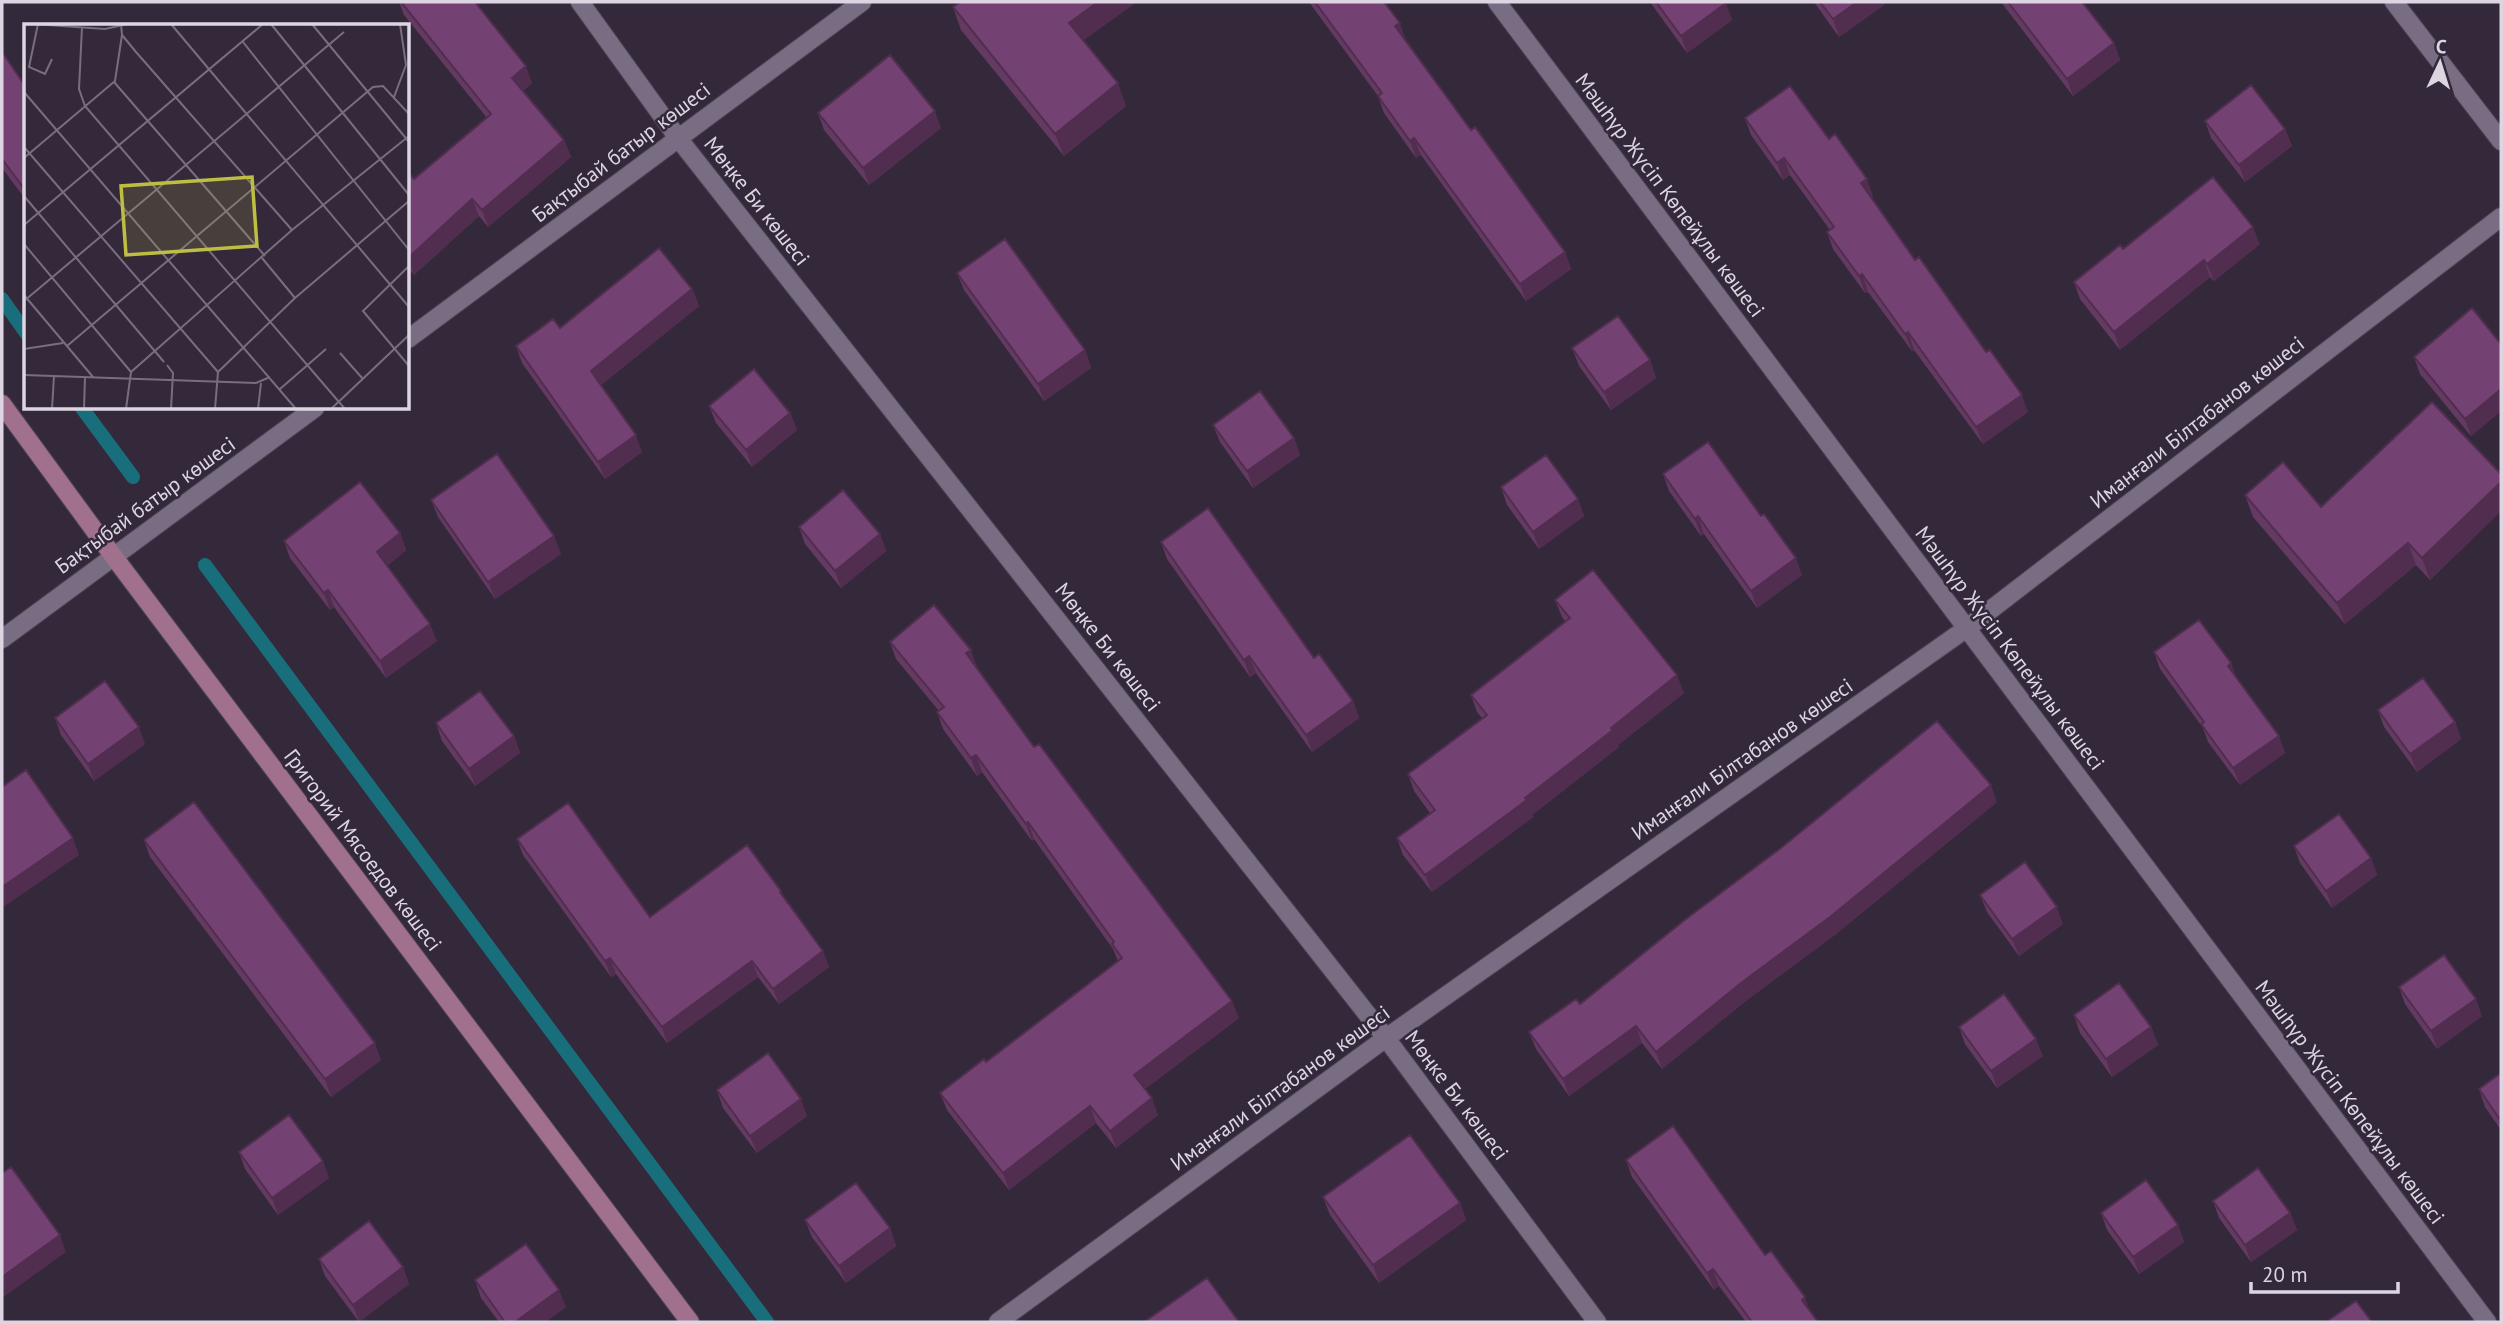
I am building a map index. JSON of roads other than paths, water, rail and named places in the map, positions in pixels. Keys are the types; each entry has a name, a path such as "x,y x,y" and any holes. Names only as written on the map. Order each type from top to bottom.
{"main road":[{"name":"Григорий Мясоедов көшесі","path":"2,404 114,557 690,1322"}],"street":[{"name":"Мөңке Би көшесі","path":"580,2 678,138 1387,1038 1597,1322"},
{"name":"Бақтыбай батыр көшесі","path":"410,338 862,2"},
{"name":"Мәшһүр Жүсіп Көпейұлы көшесі","path":"1497,2 2487,1322"},
{"path":"2394,2 2501,141"},
{"name":"Иманғали Білтабанов көшесі","path":"998,1322 1387,1038 1967,628 2501,218"},
{"name":"Бақтыбай батыр көшесі","path":"2,639 312,410"}],"waterway":[{"path":"2,299 24,330"},
{"path":"83,410 133,477"},
{"path":"205,565 767,1322"}]}
